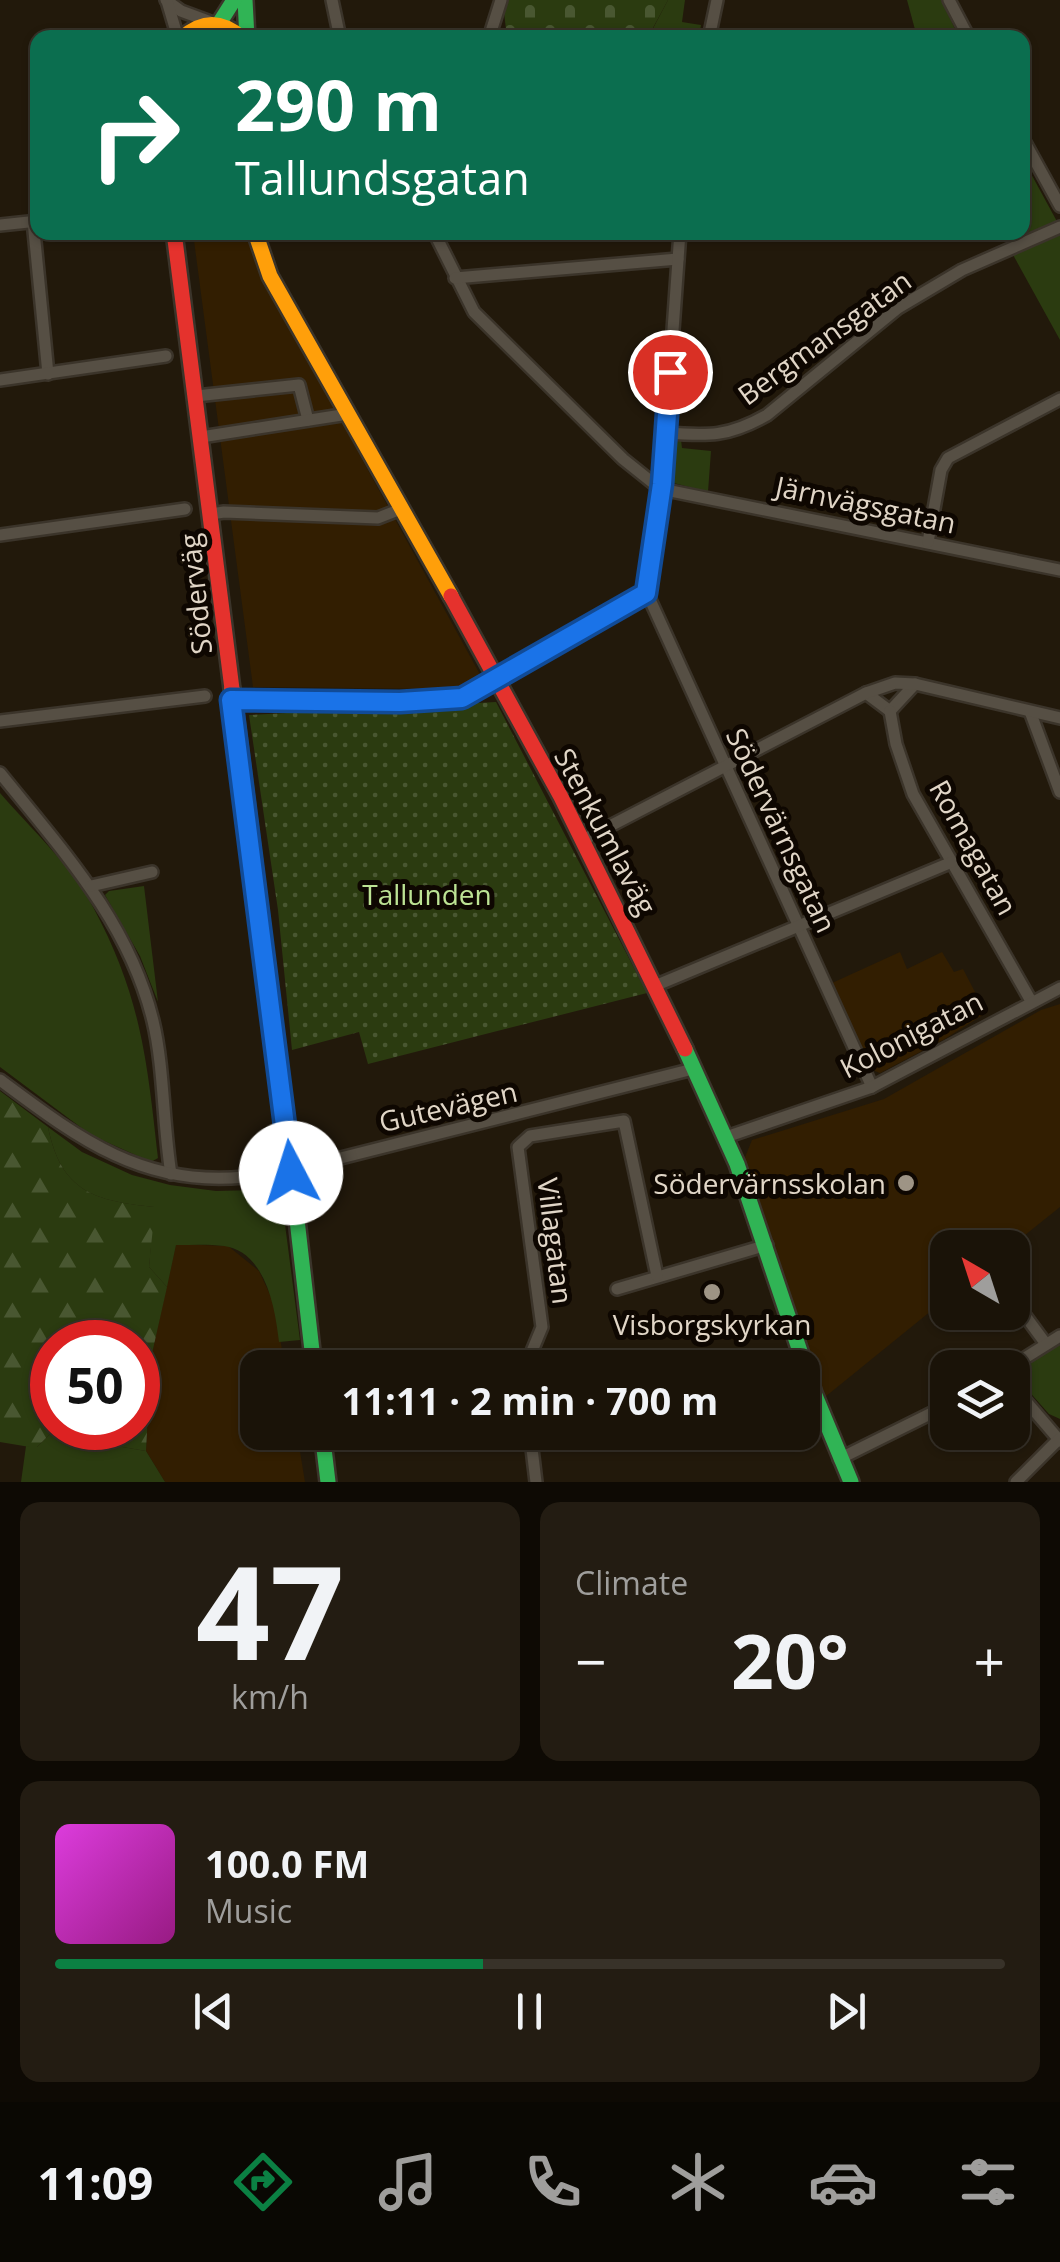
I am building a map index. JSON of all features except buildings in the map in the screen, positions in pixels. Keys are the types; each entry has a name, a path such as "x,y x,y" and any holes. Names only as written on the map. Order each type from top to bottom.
{"street":[{"path":"167,0 182,11 230,30"},
{"path":"167,0 177,30"},
{"path":"191,30 214,21 234,0"},
{"path":"245,0 245,30"},
{"path":"332,0 338,30"},
{"path":"492,30 501,0"},
{"path":"711,30 717,0"},
{"path":"949,0 965,30"},
{"path":"1030,152 1060,206"},
{"path":"0,224 30,221"},
{"name":"Bergmansgatan","path":"1030,239 1060,226"},
{"path":"37,240 48,374"},
{"name":"Söderväg","path":"175,240 212,514 231,700 281,1076 312,1350"},
{"name":"Stenkumlaväg","path":"258,240 270,276 585,839 657,985 726,1137 767,1245 796,1350"},
{"name":"Järnvägsgatan","path":"438,240 474,312 623,459 653,483 1060,570"},
{"path":"231,700 400,702 462,698 646,593 661,487 679,240"},
{"name":"Bergmansgatan","path":"666,433 717,436 767,415 898,308 962,270 1029,240"},
{"path":"455,278 678,259"},
{"path":"0,380 166,356"},
{"path":"196,396 299,385 308,420"},
{"path":"928,542 941,470 948,458 1060,398"},
{"path":"201,438 348,414"},
{"path":"212,514 378,518 402,509"},
{"path":"0,535 186,510"},
{"name":"Södervärnsgatan","path":"646,593 872,1087"},
{"path":"585,839 894,682 1060,718"},
{"path":"866,693 890,712 915,684"},
{"path":"0,721 205,696"},
{"name":"Romagatan","path":"890,712 913,794 1032,1001"},
{"path":"1030,714 1060,792"},
{"path":"0,774 92,886 132,957 154,1023 171,1174"},
{"path":"657,985 952,862"},
{"path":"92,886 152,872"},
{"name":"Kolonigatan","path":"726,1137 872,1087 1060,988"},
{"name":"Gutevägen","path":"0,1080 79,1138 133,1164 171,1174 224,1179 291,1173 693,1069"},
{"name":"Villagatan","path":"532,1350 542,1327 518,1147 530,1136 624,1121 657,1276"},
{"path":"618,1289 767,1245"},
{"path":"1030,1322 1046,1344"},
{"path":"1030,1354 1060,1336"},
{"path":"1016,1482 1060,1439 1030,1405"},
{"name":"Stenkumlaväg","path":"820,1413 851,1482"},
{"path":"840,1459 930,1414"},
{"path":"324,1450 328,1482"},
{"path":"532,1450 536,1482"}],"shaded area":[{"path":"194,240 255,240 351,439 482,678 453,689 253,687"},
{"path":"900,952 907,969 942,952 954,972 963,969 986,1013 880,1073 870,1069 832,983"},
{"name":"Södervärnsskolan","path":"1060,1004 1060,1207 1030,1231 930,1230 930,1312 825,1397 820,1382 820,1350 809,1350 744,1160 752,1140 884,1099 1041,1010"},
{"path":"176,1244 228,1246 259,1271 274,1303 282,1350 240,1350 240,1450 300,1450 305,1482 165,1482 146,1451 160,1450 159,1320"}],"green space":[{"path":"508,0 668,0 652,30 506,30 504,12"},
{"path":"668,0 685,0 682,22 701,25 700,30 652,30"},
{"path":"907,0 941,0 956,30 915,30"},
{"path":"1030,172 1060,227 1060,340 1005,240 1030,240"},
{"path":"673,438 681,440 682,448 711,451 708,492 670,482"},
{"name":"Tallunden","path":"496,702 647,993 368,1064 359,1032 292,1050 278,910 249,715"},
{"path":"0,793 84,892 122,970 145,1059 158,1158 151,1162 91,1135 0,1067"},
{"path":"144,886 158,1002 140,956 105,895"},
{"path":"0,1091 48,1127 62,1166 84,1189 115,1201 155,1207 149,1267 167,1287 160,1320 30,1320 30,1447 0,1442"},
{"path":"48,1127 82,1152 132,1175 216,1191 270,1193 283,1209 300,1340 279,1342 266,1284 250,1259 238,1250 218,1245 176,1245 167,1287 149,1267 154,1207 114,1201 84,1189 62,1166"},
{"path":"1060,1342 1060,1419 1049,1414 1030,1393 1030,1360"},
{"path":"26,1446 30,1450 146,1451 165,1482 21,1482"}],"traffic: fast":[{"path":"220,22 234,0"},
{"path":"245,0 247,30"},
{"path":"685,1049 737,1164 814,1393 851,1482"},
{"path":"284,1106 312,1350"},
{"path":"324,1450 328,1482"}],"traffic: slow":[{"path":"194,30 212,24 230,30"},
{"path":"258,240 270,276 451,596"},
{"path":"232,689 284,1106"}],"traffic: jam":[{"path":"175,240 232,689"},
{"path":"451,596 561,797 685,1049"}],"place":[{"name":"Södervärnsskolan","path":"906,1183"},
{"name":"Visborgskyrkan","path":"712,1292"}],"route":[{"path":"291,1173 231,700 322,698 400,702 462,698 646,593 662,484 670,372"}]}
